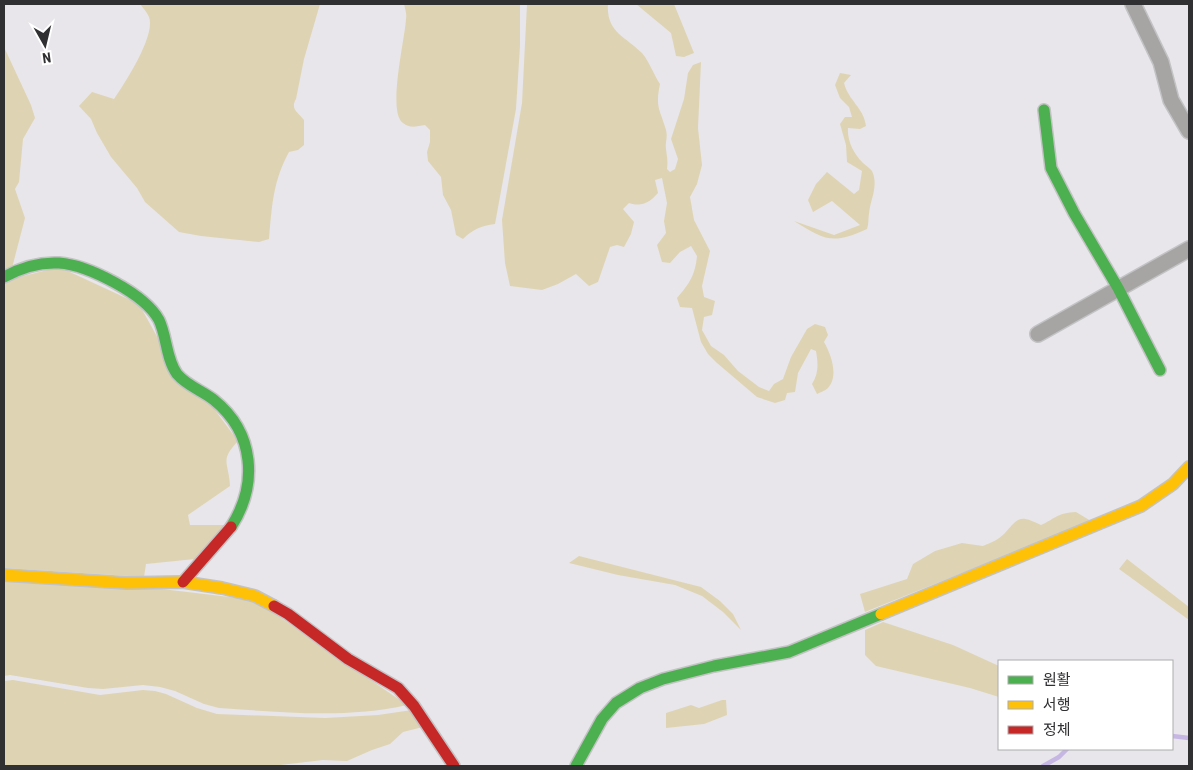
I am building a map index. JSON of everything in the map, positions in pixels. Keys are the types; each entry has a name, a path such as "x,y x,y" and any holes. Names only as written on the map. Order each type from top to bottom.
{"street":[{"path":"1133,4 1161,62 1171,100 1189,132"},
{"path":"1044,110 1051,168 1074,213 1118,288 1160,370"},
{"path":"1038,334 1189,249"},
{"path":"4,277 26,267 61,263 79,268 114,283 132,294 149,307 158,318 177,374 188,384 214,400 234,421 250,466 248,488 236,516 225,535 195,565 183,582"},
{"path":"576,766 602,719 616,703 640,688 663,679 706,668 789,652 1141,506 1166,491 1183,476 1189,467"},
{"path":"4,575 128,583 183,582 222,588 255,596 288,614 348,659 398,688 414,706 454,766"}],"shaded area":[{"path":"140,4 320,4 294,102 294,108 304,120 304,145 298,150 289,152 280,173 274,194 269,239 259,242 179,232 145,202 137,188 111,157 91,119 79,106 92,92 114,99 125,82 144,47 150,25 149,17"},
{"path":"404,4 520,4 520,46 516,109 495,224 478,228 463,239 456,235 451,210 443,195 441,177 428,161 427,152 430,142 430,130 425,125 408,126 398,116 398,74 406,17"},
{"path":"527,4 608,4 608,13 613,27 642,53 660,84 658,104 667,133 667,169 670,172 675,169 678,159 671,139 684,99 688,73 693,65 701,62 698,128 702,165 697,184 690,197 694,220 710,251 702,286 704,297 715,301 712,315 704,317 702,330 711,346 724,355 738,371 759,387 769,391 774,384 783,379 791,357 807,329 815,324 825,327 828,335 824,342 833,365 833,377 827,389 817,394 812,384 817,372 817,364 816,351 811,349 798,373 795,392 787,393 785,400 775,403 757,397 708,354 701,342 692,308 680,307 677,298 691,278 697,256 691,246 680,252 670,263 662,262 657,245 666,233 664,221 667,203 662,178 655,180 658,193 651,199 642,204 629,203 623,209 634,222 631,234 624,247 617,245 610,247 598,282 589,286 576,274 542,290 510,286 505,263 502,220 522,103"},
{"path":"636,4 674,4 694,53 684,57 676,56 671,33"},
{"path":"4,47 31,105 35,118 23,139 19,182 15,189 25,218 12,268 4,272"},
{"path":"840,73 851,75 844,83 862,114 866,126 860,129 848,128 850,142 857,156 872,171 875,182 867,229 837,239 821,236 794,221 834,235 860,225 832,201 813,212 808,200 816,184 827,172 854,194 859,190 862,171 847,162 846,145 840,124 845,117 852,117 849,107 840,98 835,85"},
{"path":"59,267 139,304 165,351 212,406 238,441 229,453 226,462 230,486 188,515 190,525 228,525 195,559 146,564 144,577 4,568 4,281"},
{"path":"1076,512 1091,521 865,612 860,594 907,579 913,564 935,551 962,543 983,546 999,538 1020,519 1041,525 1061,515"},
{"path":"579,556 701,587 720,601 733,614 741,630 723,612 702,596 675,585 618,575 569,563"},
{"path":"1127,559 1189,607 1189,620 1119,569"},
{"path":"4,578 145,587 255,600 407,705 361,712 337,713 219,708 160,687 143,685 103,689 88,688 10,675 4,676"},
{"path":"883,622 953,645 998,666 998,697 970,688 876,666 865,655 865,630"},
{"path":"13,680 100,695 143,690 155,691 217,714 325,718 378,715 412,710 423,727 403,732 390,744 347,761 323,760 272,766 4,766 4,681"},
{"path":"726,700 727,715 704,724 666,728 666,713 691,705 699,708"}],"waterway":[{"path":"1173,736 1189,738"},
{"path":"1043,766 1059,757 1066,750"}],"traffic: fast":[{"path":"1044,110 1051,168 1074,213 1118,288 1160,370"},
{"path":"4,277 23,268 37,265 52,263 71,265 115,282 142,300 152,310 162,327 171,362 177,374 185,382 214,400 228,413 238,428 245,444 248,460 246,494 240,511 231,527"},
{"path":"576,766 602,719 616,703 640,688 663,679 714,666 789,652 881,614"}],"traffic: slow":[{"path":"881,614 1141,506 1173,484 1189,467"},
{"path":"4,575 127,583 183,582 222,588 255,596 274,606"}],"traffic: jam":[{"path":"183,582 231,527"},
{"path":"274,606 288,614 348,659 398,688 414,706 454,766"}]}
